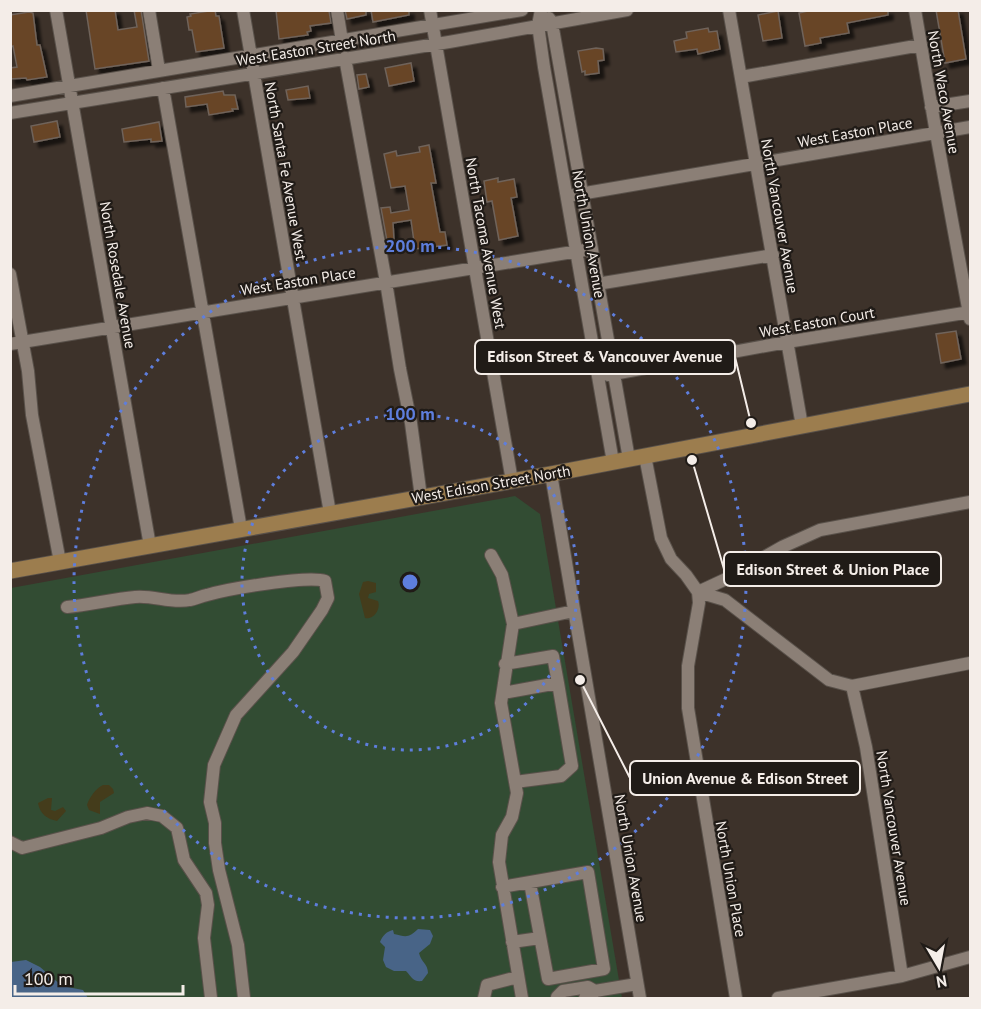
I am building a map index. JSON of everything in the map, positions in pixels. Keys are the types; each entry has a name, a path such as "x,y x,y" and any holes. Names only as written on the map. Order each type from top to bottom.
{"main road":[{"name":"West Edison Street North","path":"10,570 551,474 970,394"}],"street":[{"name":"North Rosedale Avenue","path":"56,10 150,546"},
{"path":"149,10 159,70"},
{"name":"North Santa Fe Avenue West","path":"243,10 330,513"},
{"path":"337,10 342,42"},
{"name":"North Tacoma Avenue West","path":"430,10 512,481"},
{"name":"West Easton Street North","path":"10,96 522,10"},
{"name":"North Union Avenue","path":"542,10 552,23 629,459"},
{"name":"North Union Avenue","path":"542,10 538,25 613,462"},
{"name":"West Easton Street North","path":"10,113 435,44 627,10"},
{"name":"North Vancouver Avenue","path":"729,10 802,426"},
{"name":"North Waco Avenue","path":"915,10 970,315"},
{"path":"741,77 921,45"},
{"path":"345,58 411,423 421,497"},
{"path":"163,88 241,529"},
{"path":"931,107 970,101"},
{"name":"West Easton Place","path":"567,196 970,127"},
{"name":"West Easton Place","path":"17,343 591,249"},
{"path":"597,284 773,255"},
{"path":"10,274 17,343 28,371 32,415 60,562"},
{"name":"West Easton Court","path":"597,376 787,342 970,315"},
{"path":"645,456 661,538 671,559 687,575 698,592 725,600 829,680 852,686 970,663"},
{"name":"North Union Avenue","path":"551,474 640,999"},
{"path":"698,592 782,547 820,530 970,502"},
{"path":"491,555 502,575 513,624 505,664 501,703 517,793 512,817 502,835 500,849 502,886 522,999"},
{"path":"67,607 135,597 152,597 176,602 223,591 309,579 325,581 328,598 322,610 293,652 236,715 214,765 210,802 215,823 215,850 238,945 244,999"},
{"name":"North Union Place","path":"698,592 699,603 688,666 688,708 736,999"},
{"path":"513,624 574,611"},
{"path":"505,664 553,656 572,766 561,776 515,782"},
{"path":"503,693 558,683"},
{"name":"North Vancouver Avenue","path":"852,686 866,747 903,976"},
{"path":"10,842 22,848 101,828 128,817 147,813 162,816 177,828 184,860 206,893 208,906 204,938 211,999"},
{"path":"502,886 588,872 604,969 548,979 530,883"},
{"path":"512,942 540,938"},
{"path":"778,999 903,976 970,957"},
{"path":"484,999 488,985 519,977"},
{"path":"556,998 563,991 588,987 590,995 637,984"}],"green space":[{"path":"515,496 540,514 622,998 11,998 11,588"}],"sand":[{"path":"363,582 376,583 376,592 369,594 368,598 378,601 379,604 376,613 365,618 359,594"},
{"path":"103,785 109,785 114,793 100,802 100,814 89,810 87,805 93,794"},
{"path":"52,798 51,810 55,811 63,807 66,811 57,821 50,819 40,810 38,803"}],"water":[{"path":"418,929 430,930 433,936 430,944 419,953 428,970 422,981 414,980 406,971 394,971 386,967 383,960 385,947 380,942 385,934 393,930 394,934 407,936"},
{"path":"26,960 40,967 62,986 83,990 88,998 11,998 11,962"}],"building":[{"path":"86,10 115,10 118,30 137,27 134,10 141,10 149,61 95,69"},
{"path":"215,10 216,16 219,16 224,48 196,52 187,17 191,16 190,14"},
{"path":"276,10 329,11 331,23 310,26 311,31 307,32 308,35 279,39"},
{"path":"345,10 366,10 366,15 347,19"},
{"path":"371,10 409,10 409,15 373,22"},
{"path":"812,10 888,10 888,15 847,23 849,33 820,38 821,43 805,46 799,13"},
{"path":"936,10 958,10 966,59 945,63"},
{"path":"778,11 782,38 763,41 758,15"},
{"path":"33,13 37,45 40,45 47,77 27,80 26,78 10,79 10,68 17,67 13,46 10,47 10,15"},
{"path":"708,28 709,32 717,31 720,49 698,54 697,49 676,52 674,41 687,38 686,32"},
{"path":"603,49 604,60 598,61 599,73 585,75 585,71 582,72 578,51"},
{"path":"411,63 414,81 389,86 385,68"},
{"path":"366,74 369,87 359,89 357,75"},
{"path":"308,86 310,98 288,100 286,90"},
{"path":"223,91 224,95 235,95 238,109 209,115 207,104 186,107 185,97"},
{"path":"57,121 60,137 34,142 31,126"},
{"path":"159,122 162,141 151,142 151,139 124,142 122,129"},
{"path":"429,145 436,183 431,183 440,232 445,232 447,245 415,249 411,220 393,223 394,240 387,241 381,208 390,207 391,213 409,210 405,186 391,188 384,154 396,151 397,156 420,152 419,147"},
{"path":"498,178 498,182 514,179 517,197 511,198 518,236 499,240 492,201 487,202 484,181"},
{"path":"956,331 961,359 941,363 936,334"}],"place":[{"name":"Edison Street & Vancouver Avenue","path":"751,423"},
{"name":"Edison Street & Union Place","path":"692,460"},
{"name":"Union Avenue & Edison Street","path":"580,680"}]}
